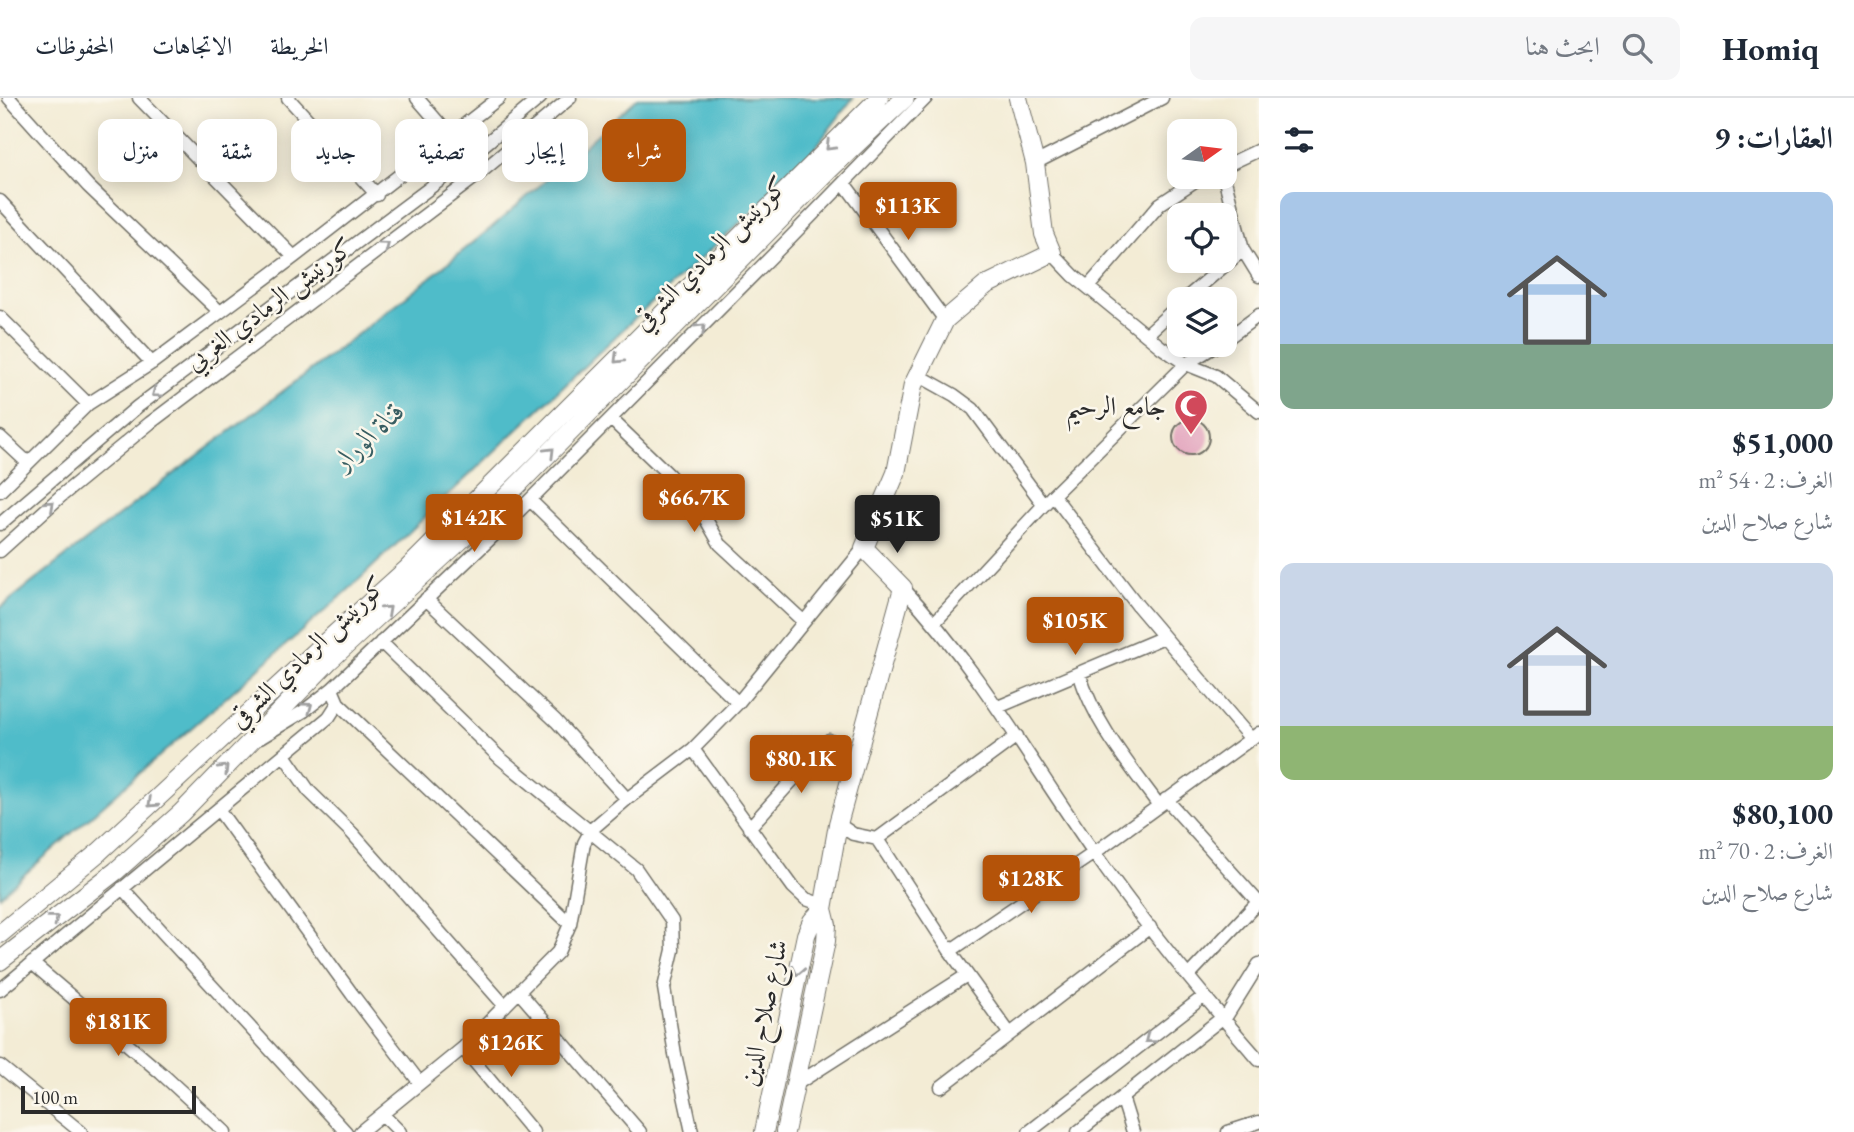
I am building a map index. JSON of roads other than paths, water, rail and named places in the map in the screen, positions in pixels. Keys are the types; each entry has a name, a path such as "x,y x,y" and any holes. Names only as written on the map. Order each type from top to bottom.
{"main road":[{"name":"كورنيش الرمادي الشرقي","path":"0,934 99,852 406,570 879,98"},
{"name":"كورنيش الرمادي الشرقي","path":"0,961 116,871 181,813 329,661 486,517 829,170 905,98"},
{"path":"903,588 864,548 896,473 913,385 945,320 986,285 1052,253 1044,234 1035,163 1018,98"},
{"name":"شارع صلاح الدين","path":"785,1132 826,941 827,925 823,907 838,824 903,588"},
{"path":"99,852 116,871"},
{"name":"شارع صلاح الدين","path":"764,1132 806,935 812,921 823,907"}],"street":[{"path":"9,98 88,186 220,312"},
{"path":"139,98 294,257"},
{"path":"288,98 377,195"},
{"path":"417,98 435,119"},
{"path":"472,119 499,98"},
{"name":"كورنيش الرمادي الغربي","path":"0,524 91,444 459,166 540,98"},
{"name":"كورنيش الرمادي الغربي","path":"0,551 105,459 474,178 570,98"},
{"path":"250,743 286,723 332,689 611,419 926,98"},
{"path":"1035,163 1162,98"},
{"path":"1237,160 1259,150"},
{"path":"0,491 88,404 152,363 395,180"},
{"path":"844,183 945,320"},
{"path":"1088,287 1160,204 1183,189"},
{"path":"1227,189 1242,250 1259,276"},
{"path":"0,201 152,363"},
{"path":"1199,287 1242,250"},
{"path":"1052,253 1146,335 1185,364 1216,376 1259,412"},
{"path":"1237,331 1259,315"},
{"path":"1146,335 1167,316"},
{"path":"0,317 88,404"},
{"path":"215,349 227,364"},
{"path":"935,622 1053,495 1185,364 1197,357"},
{"path":"918,375 954,395 972,409 1044,505"},
{"path":"611,419 700,509 720,544 804,622"},
{"path":"0,437 28,463"},
{"path":"950,951 1255,736 1164,637 1053,495"},
{"path":"530,499 738,703"},
{"path":"360,1132 463,1048 558,952 570,924 584,843 591,830 693,749 738,703 864,548"},
{"path":"903,588 935,622 998,707 1094,852 1150,927 1206,1000 1259,1060"},
{"path":"426,599 556,721 627,799"},
{"path":"998,707 1164,637"},
{"path":"381,642 500,758 636,869 672,920 673,950 664,988 691,1131"},
{"path":"1079,673 1085,694 1104,731 1162,802 1259,902 1188,976"},
{"path":"332,689 338,703 570,924"},
{"path":"0,990 329,717 338,703"},
{"path":"877,839 1017,736"},
{"path":"749,828 829,740"},
{"path":"693,749 793,887 823,907"},
{"path":"284,755 310,791 352,833 505,1006"},
{"path":"218,809 420,1083"},
{"path":"838,824 853,834 877,839 950,951 1010,1034"},
{"path":"122,888 346,1132"},
{"path":"941,1087 1150,927"},
{"path":"32,963 161,1073 225,1132"},
{"path":"1078,1132 1222,1018 1259,964"},
{"path":"795,1085 967,975"},
{"path":"519,992 640,1132"},
{"path":"1029,1132 1206,1000"},
{"path":"463,1048 533,1132"},
{"path":"0,1066 81,1132"},
{"path":"1122,1097 1133,1132"},
{"path":"383,1114 400,1132"},
{"path":"1227,1132 1259,1122"}],"water":[{"name":"قناة الورار","path":"638,98 853,98 799,169 632,321 346,592 0,896 0,608 416,288 543,182 588,182 588,142 602,130 602,182 686,182 686,119 614,119"}],"place":[{"name":"جامع الرحيم","path":"1191,436"}]}
